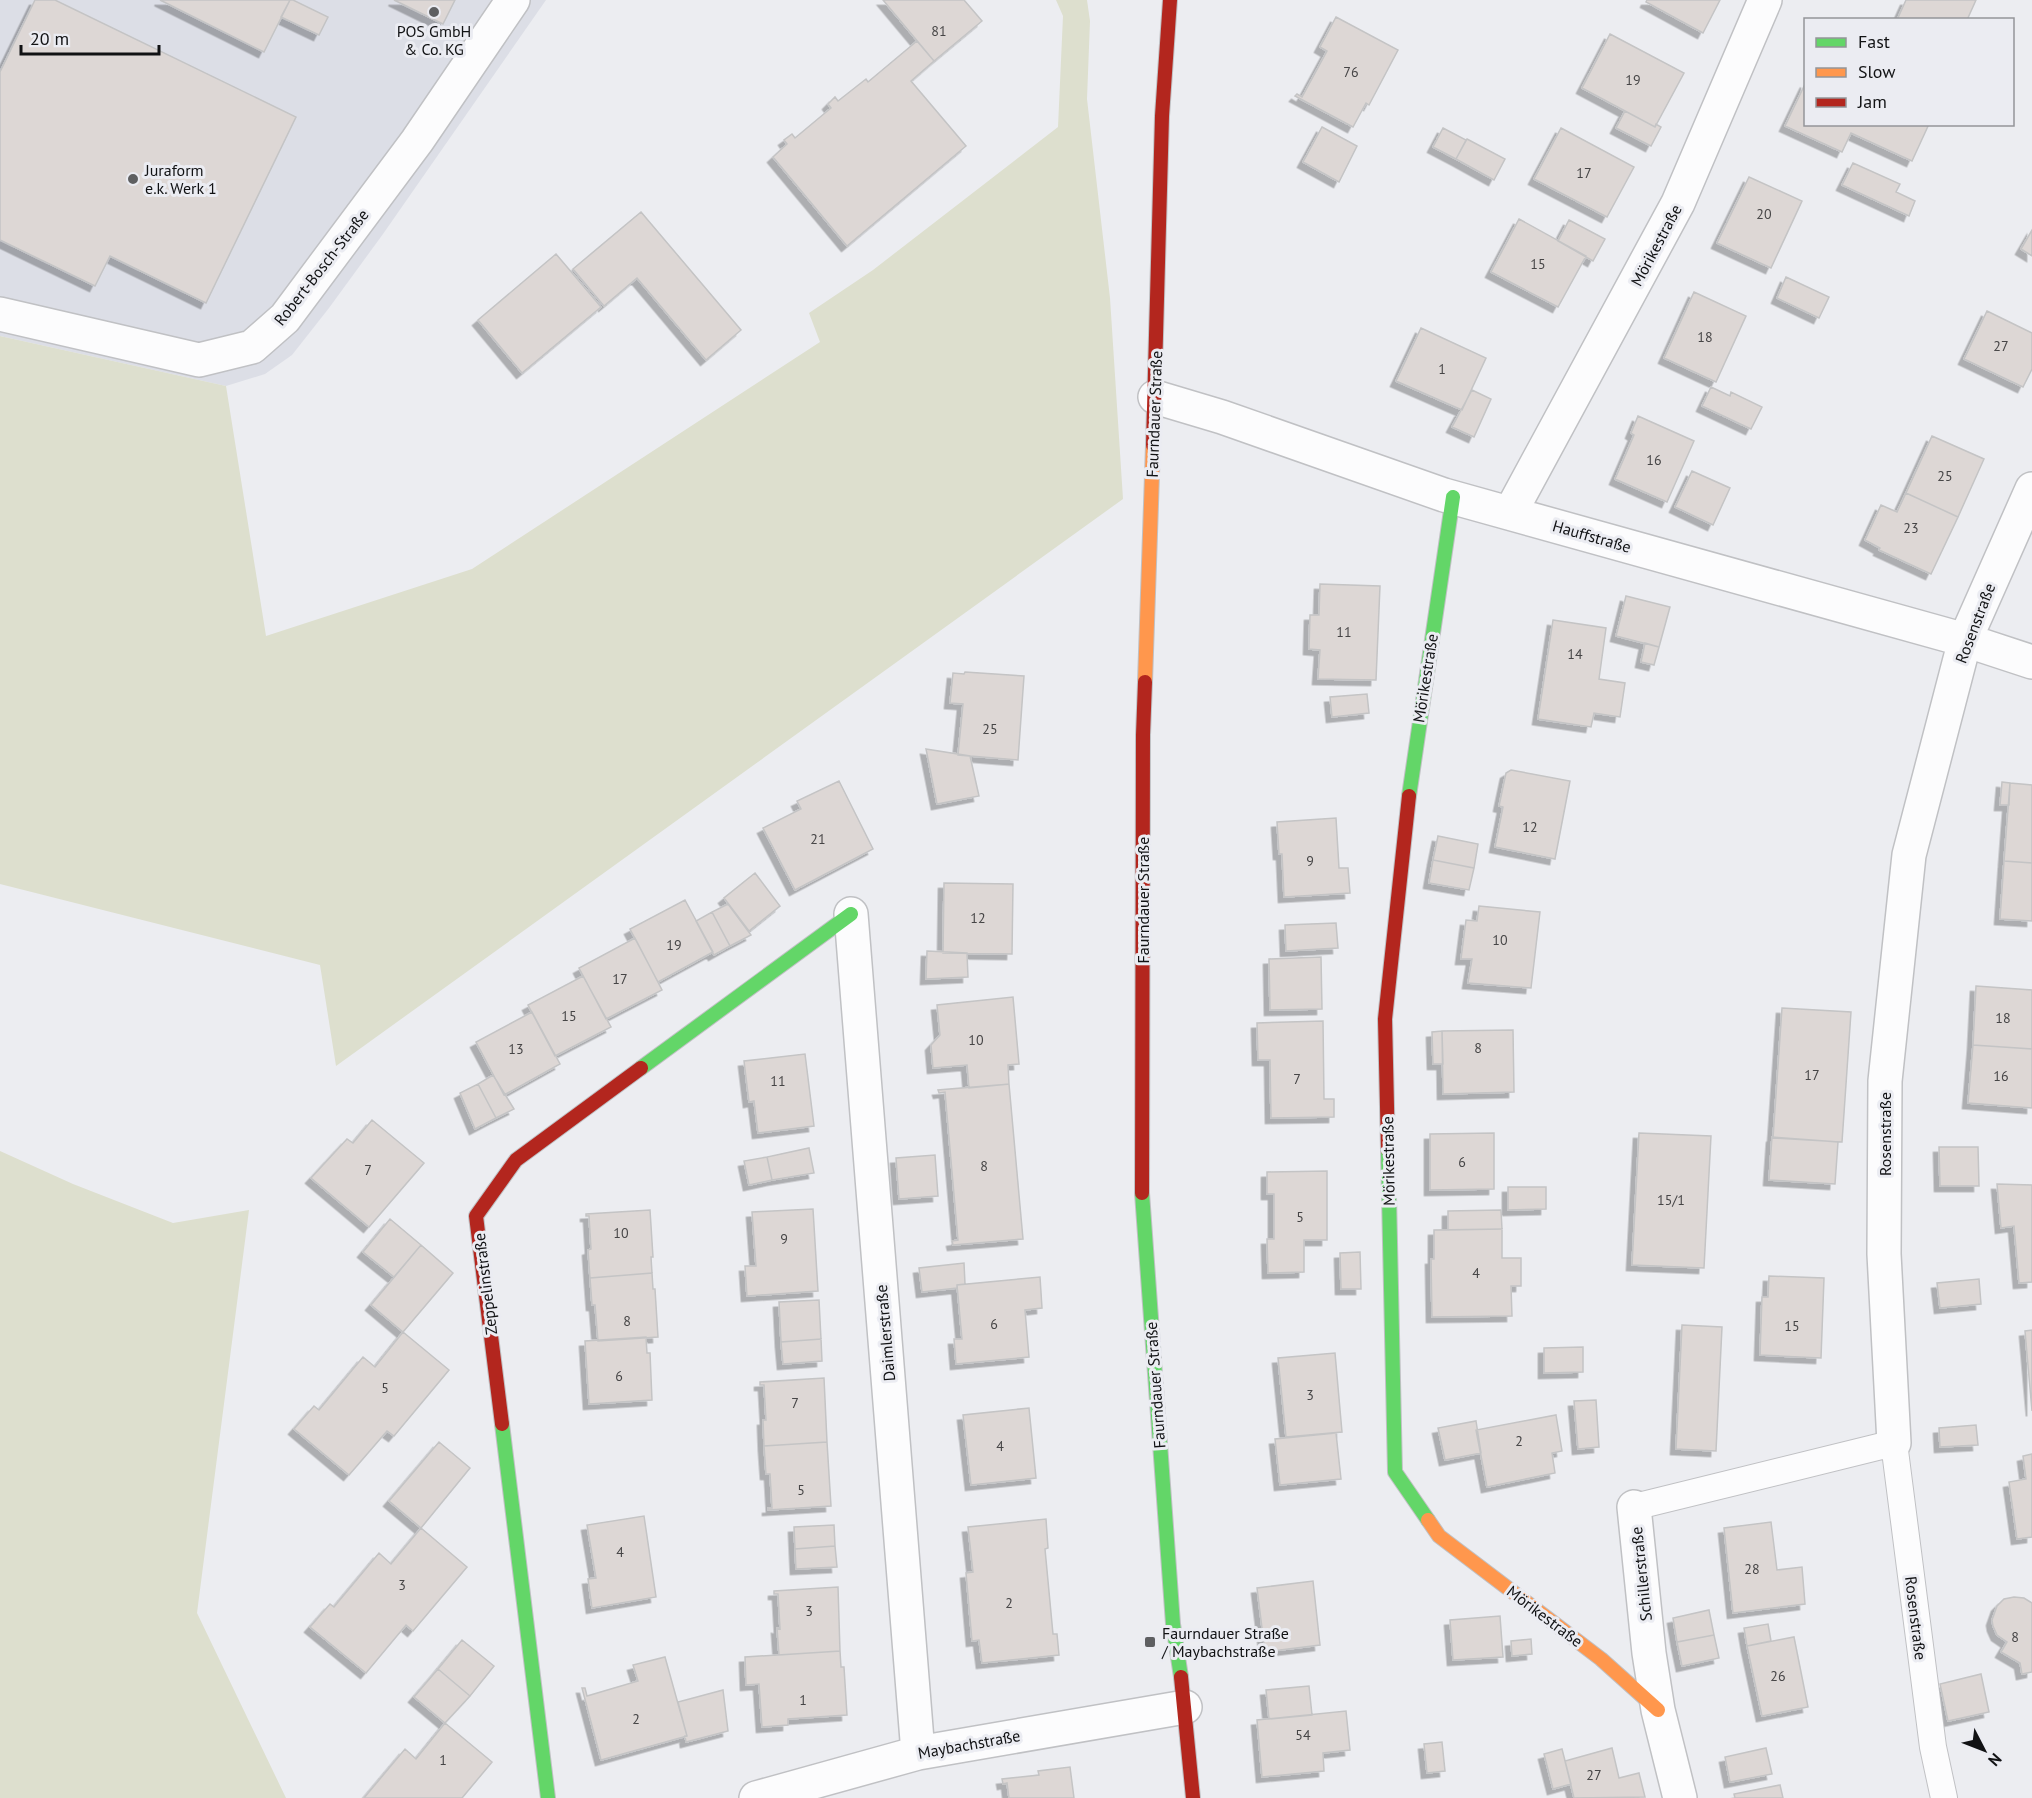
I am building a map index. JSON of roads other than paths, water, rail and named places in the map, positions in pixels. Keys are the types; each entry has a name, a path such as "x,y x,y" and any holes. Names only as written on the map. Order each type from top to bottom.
{"street":[{"name":"Robert-Bosch-Straße","path":"0,314 199,360 252,347 285,318 417,141 513,0"},
{"name":"Faurndauer Straße","path":"1170,0 1162,116 1143,735 1142,1206 1173,1624 1185,1707 1193,1798"},
{"name":"Mörikestraße","path":"1509,513 1678,203 1765,0"},
{"name":"Hauffstraße","path":"1155,397 1222,417 1453,497 1965,640 2032,662"},
{"name":"Rosenstraße","path":"1894,1443 1884,1254 1885,1081 1908,855 1965,640 2032,489"},
{"name":"Mörikestraße","path":"1453,497 1412,763 1385,1019 1395,1472 1439,1536 1602,1659 1658,1710"},
{"name":"Daimlerstraße","path":"851,914 918,1753"},
{"name":"Zeppelinstraße","path":"548,1798 476,1216 516,1160 851,914"},
{"name":"Schillerstraße","path":"1634,1507 1648,1653 1658,1710 1680,1798"},
{"name":"Maybachstraße","path":"756,1798 918,1753 1185,1707"}],"lane":[{"name":"Schillerstraße","path":"1634,1507 1894,1443"},
{"name":"Rosenstraße","path":"1894,1443 1933,1747 1944,1798"}],"place":[{"name":"POS GmbH & Co. KG","path":"434,12"},
{"name":"Juraform e.k. Werk 1","path":"133,179"},
{"name":"Faurndauer Straße / Maybachstraße","path":"1150,1642"}]}
